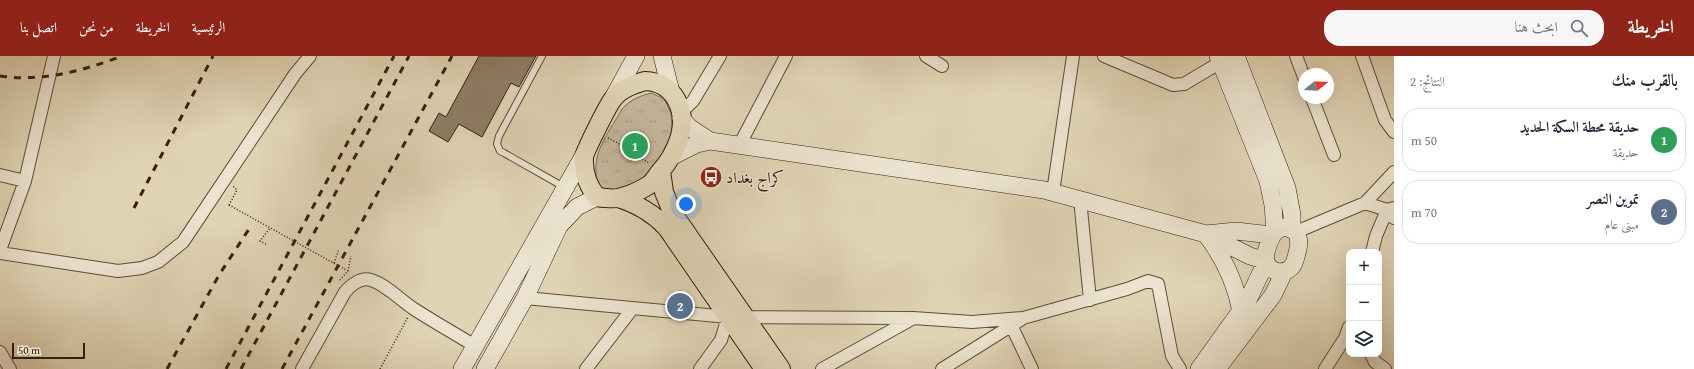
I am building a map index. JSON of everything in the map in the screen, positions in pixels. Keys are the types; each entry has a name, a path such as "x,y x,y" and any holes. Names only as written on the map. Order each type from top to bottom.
{"main road":[{"path":"462,369 584,156 636,56"},
{"path":"662,56 671,92"},
{"path":"1217,369 1273,295 1284,272 1293,265 1300,242 1294,231 1291,208 1286,188 1236,56"},
{"path":"1199,369 1241,311 1255,287 1266,261 1266,252 1274,233 1273,205 1268,181 1219,59"},
{"path":"613,98 625,89 645,81 655,81 671,92 677,99 681,115 680,136 672,157 650,184 618,198"},
{"path":"681,115 689,127 710,141"},
{"path":"672,157 697,144 710,141 740,144 1053,192 1206,234 1250,256 1266,261 1273,271 1284,272"},
{"path":"584,156 585,177 589,187 597,197"},
{"path":"661,171 664,192 672,212 737,317 764,369"},
{"path":"485,369 525,298 559,226 577,207 597,197 618,198 640,206 659,220 781,369"},
{"path":"1206,234 1236,231 1274,233 1286,227 1294,231"},
{"path":"1206,234 1219,251 1229,269 1237,289 1241,311"}],"street":[{"path":"54,56 25,181 0,252 118,271 151,266 167,257 183,242 295,74 310,56"},
{"path":"681,115 693,102 720,56"},
{"path":"740,144 786,56"},
{"path":"1053,192 1073,56"},
{"path":"1104,56 1173,85 1184,84 1219,59"},
{"path":"1296,56 1301,68"},
{"path":"1362,56 1385,120 1394,132"},
{"path":"930,57 942,66"},
{"path":"1314,104 1334,154"},
{"path":"1294,231 1365,203 1394,172"},
{"path":"0,175 25,181"},
{"path":"1080,199 1090,300"},
{"path":"1365,203 1392,212 1376,236 1373,249"},
{"path":"302,369 345,292 353,283 363,280 370,280 475,346"},
{"path":"525,298 632,309 737,317 913,318 972,322 1022,318 1127,289 1148,280 1158,284 1172,356 1180,369"},
{"path":"586,369 632,309"},
{"path":"700,369 737,317"},
{"path":"822,369 913,318"},
{"path":"942,369 1022,318"},
{"path":"1011,325 1032,369"},
{"path":"1325,369 1346,338"},
{"path":"0,352 10,369"},
{"path":"1373,357 1376,362 1385,369"}],"lane":[{"path":"542,56 499,136 497,144 498,148 504,154 565,187"}],"path":[{"path":"596,131 627,148"},
{"path":"634,144 638,146 641,150 640,157 634,160 629,158 626,154 627,148 634,144"},
{"path":"237,190 229,205 348,271"},
{"path":"266,244 260,241 270,228"},
{"path":"334,263 340,249"},
{"path":"336,285 348,271 352,256"},
{"path":"380,369 413,308"}],"green space":[{"path":"651,93 660,97 666,102 671,114 672,126 670,142 645,181 609,193 599,187 596,176 597,156 601,146 622,109 635,99"}],"building":[{"path":"479,56 536,56 519,87 511,83 482,137 459,124 448,142 429,131 439,113 446,117"}],"railway":[{"path":"0,76 31,78 62,74 77,71 122,56"},
{"path":"134,208 213,56"},
{"path":"226,369 394,56"},
{"path":"241,369 409,56"},
{"path":"282,369 452,56"},
{"path":"167,369 219,275 251,226"}],"place":[{"name":"حديقة محطة السكة الحديد","path":"635,146"},
{"name":"كراج بغداد","path":"711,177"},
{"name":"تموين النصر","path":"680,306"}]}
